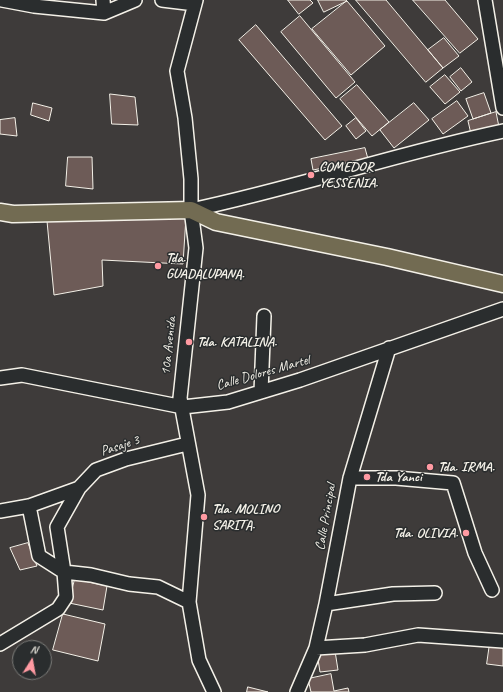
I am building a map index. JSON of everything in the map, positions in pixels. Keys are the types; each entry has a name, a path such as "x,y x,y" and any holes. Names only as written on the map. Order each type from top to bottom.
{"main road":[{"path":"0,212 191,210 216,222 388,257 503,284"}],"street":[{"path":"2,0 34,6 103,6 136,0"},
{"path":"162,0 195,2"},
{"path":"485,0 503,108"},
{"name":"10a Avenida","path":"195,2 177,71 185,118 191,179 191,210 196,248 180,398 183,407 187,444 198,495 189,602 199,660 214,692"},
{"path":"191,210 271,192 440,145 503,131"},
{"name":"Calle Dolores Martel","path":"0,378 22,375 183,407 228,402 503,309"},
{"path":"261,392 264,316"},
{"name":"Calle Principal","path":"297,692 316,648 350,478 389,348"},
{"name":"Pasaje 3","path":"0,511 29,506 79,488 96,470 126,458 187,444"},
{"path":"350,478 396,478 453,483 475,553 492,590"},
{"path":"0,644 58,610 66,597 64,572 57,527 79,488"},
{"path":"29,506 39,556 64,572 91,575 129,584 158,587 189,602"},
{"path":"326,604 393,594 435,593"},
{"path":"316,648 365,645 418,635 503,641"}],"building":[{"path":"288,0 310,0 313,3 299,14"},
{"path":"318,0 346,0 347,1 324,12"},
{"path":"356,0 386,0 443,68 426,82"},
{"path":"413,0 445,0 478,39 460,53"},
{"path":"347,1 385,46 351,75 312,29"},
{"path":"300,16 355,82 336,98 281,32"},
{"path":"256,25 342,126 325,140 239,40"},
{"path":"444,38 459,56 443,68 428,50"},
{"path":"461,68 472,82 461,91 450,77"},
{"path":"445,75 460,92 445,104 430,87"},
{"path":"357,85 389,122 372,136 340,99"},
{"path":"484,93 491,113 473,119 466,99"},
{"path":"110,94 135,97 138,125 112,124"},
{"path":"457,101 468,116 443,134 432,119"},
{"path":"33,103 52,108 49,121 31,115"},
{"path":"414,103 429,120 394,148 380,130"},
{"path":"496,112 499,127 471,134 468,121"},
{"path":"15,118 17,136 0,134 0,120"},
{"path":"356,118 366,131 356,139 346,126"},
{"path":"365,148 368,159 313,170 311,159"},
{"path":"68,157 92,157 93,189 66,186"},
{"path":"186,217 183,264 102,260 103,286 54,295 47,221"},
{"path":"28,543 37,566 20,570 10,548"},
{"path":"75,579 107,586 103,610 69,603"},
{"path":"63,614 105,624 98,661 53,650"},
{"path":"490,643 503,645 503,666 487,664"},
{"path":"335,651 338,670 320,672 317,653"},
{"path":"331,674 334,691 348,688 349,692 311,692 308,679"},
{"path":"248,687 268,692 247,692"}],"place":[{"name":"COMEDOR YESSENIA.","path":"311,175"},
{"name":"Tda. GUADALUPANA.","path":"158,266"},
{"name":"Tda. KATALINA.","path":"189,342"},
{"name":"Tda. IRMA.","path":"430,467"},
{"name":"Tda Yanci","path":"367,477"},
{"name":"Tda. MOLINO SARITA.","path":"204,517"},
{"name":"Tda. OLIVIA.","path":"466,533"}]}
